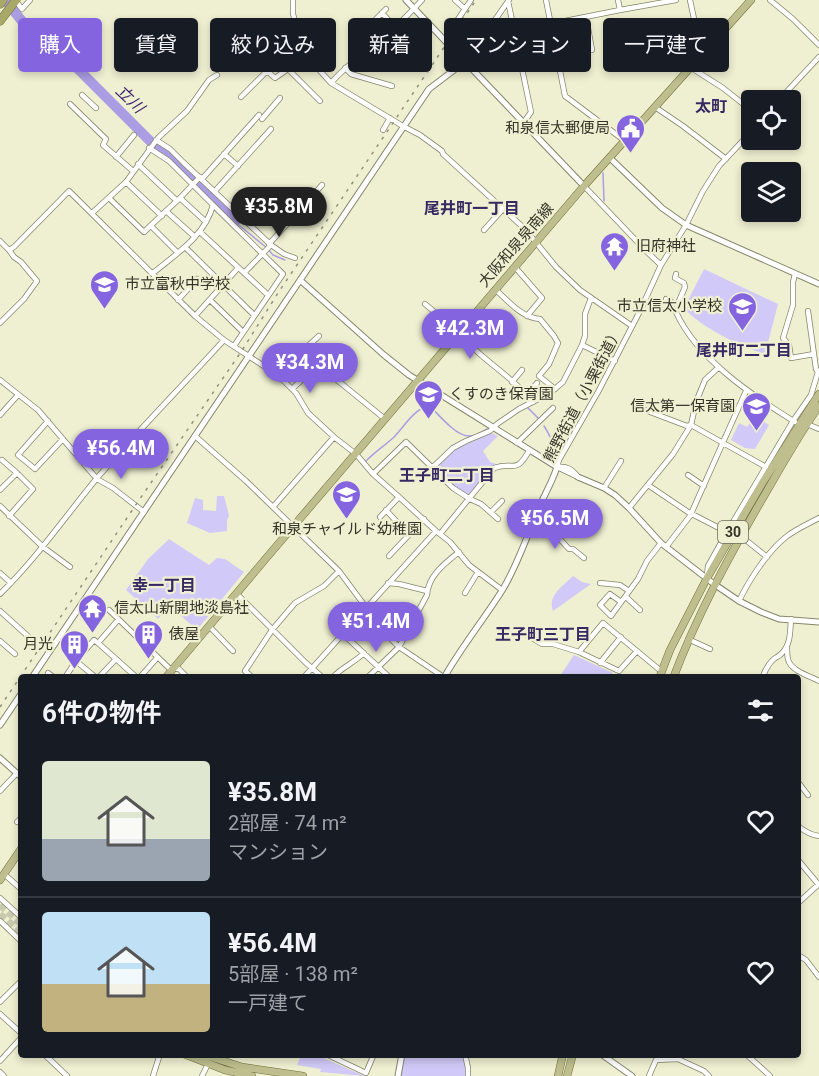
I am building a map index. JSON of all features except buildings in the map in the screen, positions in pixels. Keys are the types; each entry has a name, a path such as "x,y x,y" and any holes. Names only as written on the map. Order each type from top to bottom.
{"highway":[{"path":"0,21 13,3"}],"main road":[{"name":"大阪和泉泉南線","path":"729,23 751,0"},
{"name":"大阪和泉泉南線","path":"169,674 495,289 685,72"},
{"name":"30","path":"660,674 707,578 745,511 819,394"},
{"name":"30","path":"675,674 688,639 714,584 783,463 800,423 819,406"},
{"path":"2,877 18,853"},
{"path":"194,1058 225,1070 252,1076"},
{"path":"214,1058 242,1067 303,1076"},
{"path":"558,1076 562,1058"},
{"path":"567,1076 572,1058"}],"street":[{"path":"13,3 22,9 30,0"},
{"path":"293,0 294,18"},
{"path":"406,0 444,40"},
{"path":"406,18 422,0"},
{"path":"455,0 465,9"},
{"path":"459,18 471,0"},
{"path":"509,0 512,18"},
{"path":"496,18 509,0"},
{"path":"546,0 549,18"},
{"path":"618,0 620,10"},
{"path":"581,18 676,0"},
{"path":"690,0 694,18"},
{"path":"770,0 794,18 819,45"},
{"path":"377,18 384,11 389,18"},
{"path":"586,17 592,50"},
{"path":"788,90 819,57"},
{"path":"331,83 348,66"},
{"path":"345,68 351,74 392,86"},
{"path":"241,97 266,72"},
{"path":"268,72 274,78 283,72"},
{"path":"291,72 320,101"},
{"path":"321,72 331,83 442,151 537,242 556,267 580,290 632,326"},
{"path":"34,674 429,89 451,72"},
{"path":"476,72 661,265"},
{"path":"522,72 531,112 525,122"},
{"path":"560,72 565,96 625,141"},
{"path":"699,72 741,102"},
{"path":"92,213 126,182 150,147 187,111 209,80 217,75"},
{"path":"82,95 96,108"},
{"path":"109,198 144,232 280,98"},
{"path":"80,114 90,103"},
{"path":"70,104 106,139 103,145 133,171"},
{"path":"655,107 726,159"},
{"path":"383,130 390,118"},
{"path":"215,191 271,129"},
{"path":"116,157 134,135"},
{"path":"156,140 170,149 270,245 295,258"},
{"name":"熊野街道（小栗街道）","path":"445,674 502,590 519,559 559,460 615,361 661,265 715,171 741,143"},
{"path":"150,147 194,184 283,274 234,346"},
{"path":"224,154 238,166"},
{"path":"610,158 662,208 686,225 819,284"},
{"path":"138,164 206,222"},
{"path":"126,182 162,216"},
{"path":"244,273 322,185"},
{"path":"9,250 69,191 195,316 292,389 308,413 356,454 373,474 450,542 469,565 502,590"},
{"path":"153,273 200,232 214,205 221,198"},
{"path":"484,230 503,209"},
{"path":"166,212 195,237"},
{"path":"151,226 178,253"},
{"path":"200,232 268,295"},
{"path":"0,241 37,281 24,299 0,323"},
{"path":"185,247 255,315"},
{"path":"515,267 542,298 527,316"},
{"path":"195,316 238,268"},
{"path":"676,274 675,278 685,287 676,312 694,341 746,391 800,423 819,429"},
{"path":"795,274 793,305 783,338 789,345 791,358 814,354"},
{"path":"178,300 197,279"},
{"path":"300,280 409,375 556,467 615,495 664,545 739,601 779,619 819,622"},
{"path":"495,289 527,316 540,320 554,336 558,343 549,364 539,376 555,389"},
{"path":"432,468 453,448 490,431 519,408 555,389 563,382 585,336 585,314 591,298"},
{"path":"666,299 677,305"},
{"path":"210,300 243,332"},
{"path":"425,304 437,310 472,347 532,402"},
{"path":"707,578 708,566 727,532 766,467 800,423 811,395 818,372 808,311"},
{"path":"276,375 320,336"},
{"path":"0,594 43,547 97,479 145,424 224,340"},
{"path":"582,345 615,361"},
{"path":"292,389 324,360"},
{"path":"629,508 673,454 690,425 705,380 719,367"},
{"path":"512,382 522,370"},
{"path":"0,380 38,410 97,479 113,488 144,512"},
{"path":"337,380 385,419"},
{"path":"527,395 537,383"},
{"path":"621,603 610,594 600,605 611,616 626,597 638,579 647,561 691,513 746,391"},
{"path":"0,415 18,395"},
{"path":"517,443 553,408"},
{"path":"645,410 687,426 690,425 766,467"},
{"path":"48,422 18,454 35,469 63,439"},
{"path":"195,436 339,571 385,633 399,646 441,674"},
{"path":"273,507 334,437"},
{"path":"373,474 406,442 453,488 481,504 498,519"},
{"path":"307,674 388,583 470,499 494,468 519,465 523,463 530,451"},
{"path":"2,460 33,489 9,516"},
{"path":"604,488 621,461"},
{"path":"0,490 17,473"},
{"path":"688,475 704,486"},
{"path":"648,485 691,513 727,532"},
{"path":"380,517 399,497"},
{"path":"491,512 502,501"},
{"path":"0,506 43,547 70,567"},
{"path":"386,510 396,521"},
{"path":"739,601 767,557 784,538 819,518"},
{"path":"389,556 424,519"},
{"path":"532,527 558,537 569,549 573,549 584,558"},
{"path":"747,541 767,557"},
{"path":"371,674 399,646 427,596 432,578 441,566 459,552"},
{"path":"249,674 245,671 272,630 295,603 324,586 339,571"},
{"path":"465,593 478,572"},
{"path":"0,573 11,583"},
{"path":"388,583 427,591"},
{"path":"600,583 620,585 629,591"},
{"path":"237,594 318,674"},
{"path":"626,597 640,610"},
{"path":"109,610 169,668 179,669 184,674"},
{"path":"0,611 30,638"},
{"path":"763,674 774,659 781,655 787,647 791,619"},
{"path":"98,643 118,620"},
{"path":"579,652 603,623 637,651 660,674"},
{"path":"210,627 233,651"},
{"path":"343,634 386,674"},
{"path":"529,636 542,645 553,644 579,652 619,671 637,651"},
{"path":"600,663 621,638"},
{"path":"688,639 710,649"},
{"path":"67,674 94,640 133,674"},
{"path":"0,641 15,654"},
{"path":"787,647 790,665 819,681"},
{"path":"336,674 355,662 364,653"},
{"path":"143,674 158,658"},
{"path":"102,674 116,659"},
{"path":"76,661 92,674"},
{"path":"0,726 18,699"},
{"path":"0,758 18,774"},
{"path":"0,791 18,776"},
{"path":"801,786 808,795"},
{"path":"801,828 819,836"},
{"path":"801,863 819,884 801,900"},
{"path":"2,877 18,886"},
{"path":"0,898 18,914"},
{"path":"0,921 18,937"},
{"path":"801,957 819,976"},
{"path":"0,1002 18,984"},
{"path":"0,1014 18,1030"},
{"path":"0,1060 18,1041"},
{"path":"48,1058 67,1076"},
{"path":"153,1076 159,1058"},
{"path":"336,1058 366,1073 371,1058"},
{"path":"398,1076 401,1058"},
{"path":"466,1058 468,1076"},
{"path":"607,1058 632,1076"},
{"path":"750,1058 770,1076"},
{"path":"649,1076 656,1060 678,1059 704,1071 709,1076"},
{"path":"202,1076 208,1064"},
{"path":"0,1072 4,1076"}],"shaded area":[{"path":"704,269 778,304 765,354 722,336 684,308"},
{"path":"755,416 769,425 755,449 745,448 731,440 739,423 747,427"},
{"path":"492,433 498,436 483,451 490,462 499,465 469,495 435,469 435,466 454,449"},
{"path":"217,496 224,496 229,515 227,531 210,533 187,523 195,498 203,500 203,510 216,511"},
{"path":"169,539 209,565 217,558 225,559 244,572 197,630 170,606 158,619 126,590 148,559"},
{"path":"573,576 582,582 591,584 553,611 554,596"},
{"path":"574,655 613,673 612,674 561,674"},
{"path":"300,1058 324,1058 364,1076 320,1072 321,1069 297,1065"},
{"path":"404,1058 463,1058 465,1064 466,1076 401,1076"}],"waterway":[{"name":"立川","path":"5,0 43,47 74,65 152,143 196,180 235,222"},
{"path":"603,173 604,201"},
{"path":"235,222 273,255 285,260"},
{"path":"366,461 393,438 413,415 429,405 447,424 463,435 473,436 487,429"},
{"path":"527,407 538,418"},
{"path":"544,426 553,441 562,449"}],"tunnel":[{"path":"0,905 18,921"},
{"path":"0,914 18,930"}],"railway":[{"path":"22,674 476,0"},
{"path":"0,707 18,680"}],"place":[{"name":"和泉信太郵便局","path":"631,154"},
{"name":"旧府神社","path":"615,272"},
{"name":"市立富秋中学校","path":"104,310"},
{"name":"市立信太小学校","path":"743,332"},
{"name":"くすのき保育園","path":"428,420"},
{"name":"信太第一保育園","path":"756,432"},
{"name":"和泉チャイルド幼稚園","path":"347,520"},
{"name":"信太山新開地淡島社","path":"93,634"},
{"name":"俵屋","path":"148,660"},
{"name":"月光","path":"74,670"}],"district":[{"name":"太町","path":"711,106"},
{"name":"尾井町一丁目","path":"472,208"},
{"name":"尾井町二丁目","path":"744,350"},
{"name":"王子町二丁目","path":"447,475"},
{"name":"幸一丁目","path":"164,585"},
{"name":"王子町三丁目","path":"543,634"}]}
